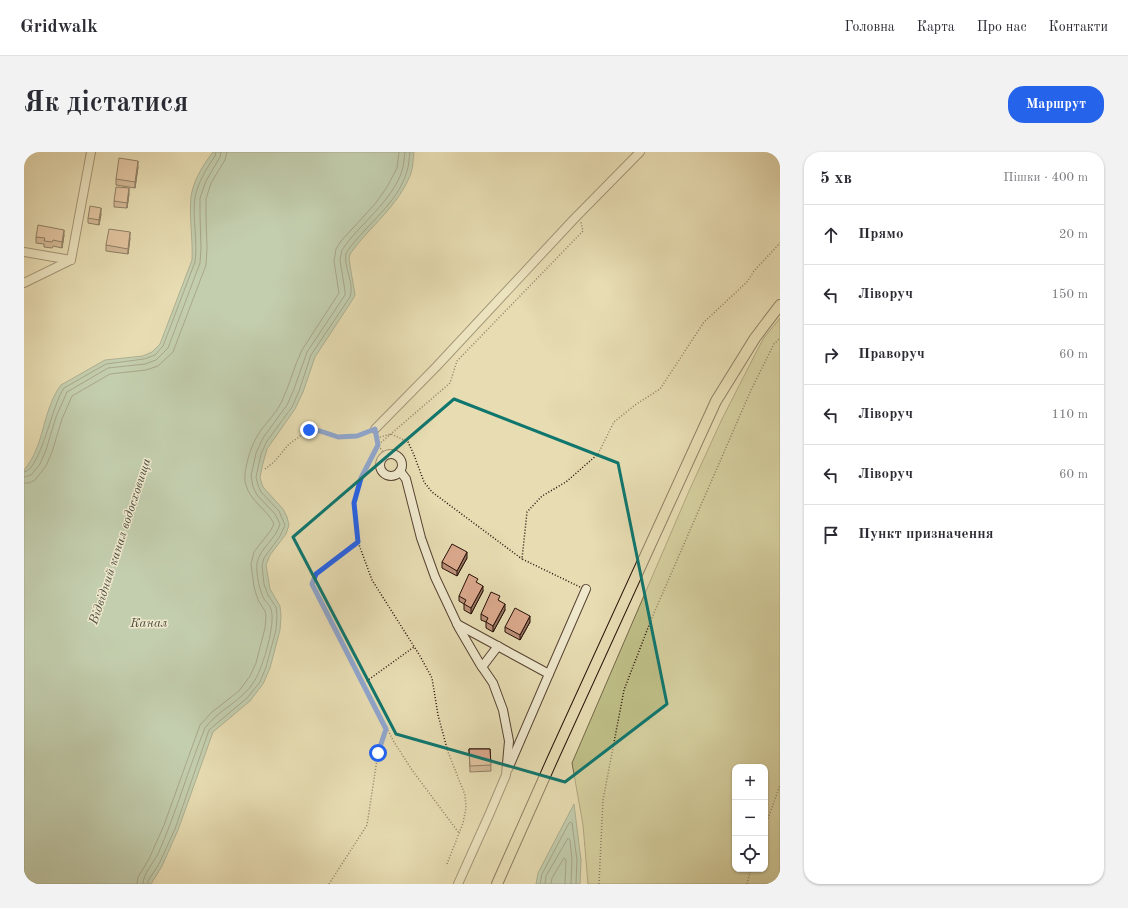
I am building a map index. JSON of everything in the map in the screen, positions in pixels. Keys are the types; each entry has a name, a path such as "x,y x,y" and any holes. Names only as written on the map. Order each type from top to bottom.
{"main road":[{"path":"497,884 716,402 755,338 780,305"}],"street":[{"path":"71,260 91,152"},
{"path":"375,429 436,367 580,213 640,152"},
{"path":"24,252 71,260"},
{"path":"24,283 71,260"},
{"path":"393,455 399,458 401,464 400,471 394,476 384,474 382,471 380,464 386,456 393,455"},
{"path":"400,471 406,479 421,538 430,564 457,624 493,683 503,710 509,741 506,775"},
{"path":"458,884 586,589"},
{"path":"457,624 549,674"},
{"path":"482,667 498,646"}],"path":[{"path":"447,864 459,833 466,808 465,795 448,752 440,723 432,678 372,580 358,542 354,503 361,478 378,445 450,383 457,361 583,231 580,213"},
{"path":"522,559 527,512 542,496 566,482 598,454 614,422 635,405 660,389 704,322 747,282 754,271 780,243"},
{"path":"599,884 603,800 624,690 651,620 751,390 774,344 780,338"},
{"path":"265,469 274,462 289,444 309,430 320,431 338,437 357,436 375,429 378,445 386,456"},
{"path":"377,438 390,434 408,442 424,482 432,492 522,559 586,589"},
{"path":"358,542 316,574 312,584 386,729 412,770 459,833"},
{"path":"363,683 414,647"},
{"path":"329,884 367,825 378,753 386,729"},
{"path":"768,819 780,785"},
{"path":"747,884 750,872"}],"highlighted area":[{"path":"454,399 618,463 667,704 565,782 396,734 293,537"}],"shaded area":[{"path":"780,318 780,884 588,884 583,825 572,763 689,491 722,419 763,339"}],"water":[{"name":"Канал","path":"213,152 414,152 413,166 406,185 391,206 350,254 349,259 355,295 315,357 303,392 295,409 267,449 260,478 263,487 283,509 289,525 286,534 270,555 266,565 270,589 280,606 281,616 280,630 270,668 263,684 250,701 213,732 178,830 162,866 151,884 24,884 24,470 36,450 50,405 61,385 105,360 143,356 152,352 160,344 192,260 190,213 192,191 199,173"},
{"path":"574,804 581,860 580,884 536,884 538,873"}],"building":[{"path":"119,158 138,161 135,182 116,179"},
{"path":"116,187 129,188 127,203 114,201"},
{"path":"90,206 101,208 99,220 88,218"},
{"path":"38,225 64,230 62,242 53,240 52,242 44,241 45,238 36,237"},
{"path":"109,229 130,232 128,249 106,245"},
{"path":"452,544 467,552 457,571 442,562"},
{"path":"469,574 478,579 476,582 483,586 471,608 464,604 466,600 459,596"},
{"path":"491,592 500,596 498,600 505,604 493,626 486,622 488,618 481,614"},
{"path":"515,608 530,616 520,635 505,627"},
{"path":"469,749 490,749 491,765 470,766"}],"route":[{"path":"309,430 320,431 338,437 357,436 375,429 378,445 361,478 354,503 357,516 358,542 316,574 312,584 386,729 378,753"}],"water label":[{"name":"Відвідний канал водосховища","path":"119,541"}]}
